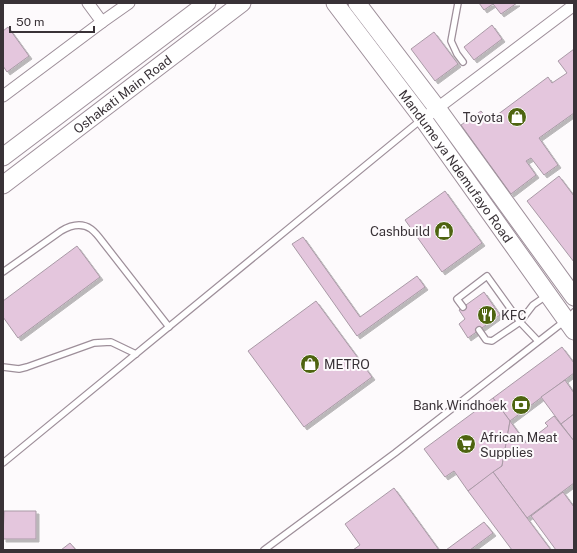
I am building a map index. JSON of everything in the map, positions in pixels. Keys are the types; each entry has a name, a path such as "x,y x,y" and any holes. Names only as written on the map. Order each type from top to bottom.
{"main road":[{"name":"Oshakati Main Road","path":"3,159 207,3"},
{"name":"Oshakati Main Road","path":"9,181 242,3"},
{"name":"Mandume ya Ndemufayo Road","path":"335,3 423,119 548,295 571,321"},
{"name":"Mandume ya Ndemufayo Road","path":"357,3 437,108 574,297"},
{"path":"3,159 9,181"}],"street":[{"path":"88,3 102,22"},
{"path":"3,96 129,3"},
{"path":"423,119 574,5"}],"lane":[{"path":"458,3 451,41 457,54 463,62"},
{"path":"3,463 423,119"},
{"path":"3,272 71,225 82,225 92,229 169,327"},
{"path":"463,307 457,299 487,276 520,322 538,341"},
{"path":"479,330 486,340 492,341 520,322 533,305 548,295"},
{"path":"264,550 395,453 538,341 571,321"},
{"path":"3,367 19,369 27,367 94,343 111,342 136,354"}],"building":[{"path":"479,3 517,3 501,14 493,4 484,10"},
{"path":"492,25 502,39 474,60 464,47"},
{"path":"8,27 29,56 7,72 3,66 3,31"},
{"path":"434,32 458,64 435,81 411,49"},
{"path":"574,49 574,113 539,138 558,165 544,175 531,158 526,161 536,175 511,194 461,125 481,111 489,121 548,77 552,83 567,73 558,61"},
{"path":"559,176 574,196 574,262 527,201"},
{"name":"Cashbuild","path":"445,191 482,243 442,272 405,220"},
{"path":"303,237 360,317 417,276 425,287 357,336 292,244"},
{"path":"77,246 100,277 18,338 3,317 3,301"},
{"path":"484,292 500,315 468,338 459,324 465,319 459,310"},
{"name":"METRO","path":"316,301 372,377 304,427 248,351"},
{"path":"562,347 574,363 574,373 510,421 493,398"},
{"path":"565,380 574,393 574,414 561,424 541,397"},
{"path":"493,398 510,421 502,466 468,491 454,471 445,477 424,449"},
{"path":"574,414 574,441 561,424"},
{"path":"554,416 574,441 574,483 527,518 493,472 502,466 510,421 526,443 548,426 545,423"},
{"path":"493,472 551,550 512,550 468,491"},
{"path":"394,488 439,550 353,550 360,545 345,524"},
{"path":"563,492 574,507 574,550 556,550 531,516"},
{"path":"4,511 36,511 36,539 3,539"},
{"path":"484,522 493,533 470,550 446,550"},
{"path":"70,543 76,550 61,550"}],"place":[{"name":"Toyota","path":"517,117"},
{"name":"Cashbuild","path":"444,231"},
{"name":"KFC","path":"487,315"},
{"name":"METRO","path":"310,364"},
{"name":"Bank Windhoek","path":"521,405"},
{"name":"African Meat Supplies","path":"466,444"}]}
